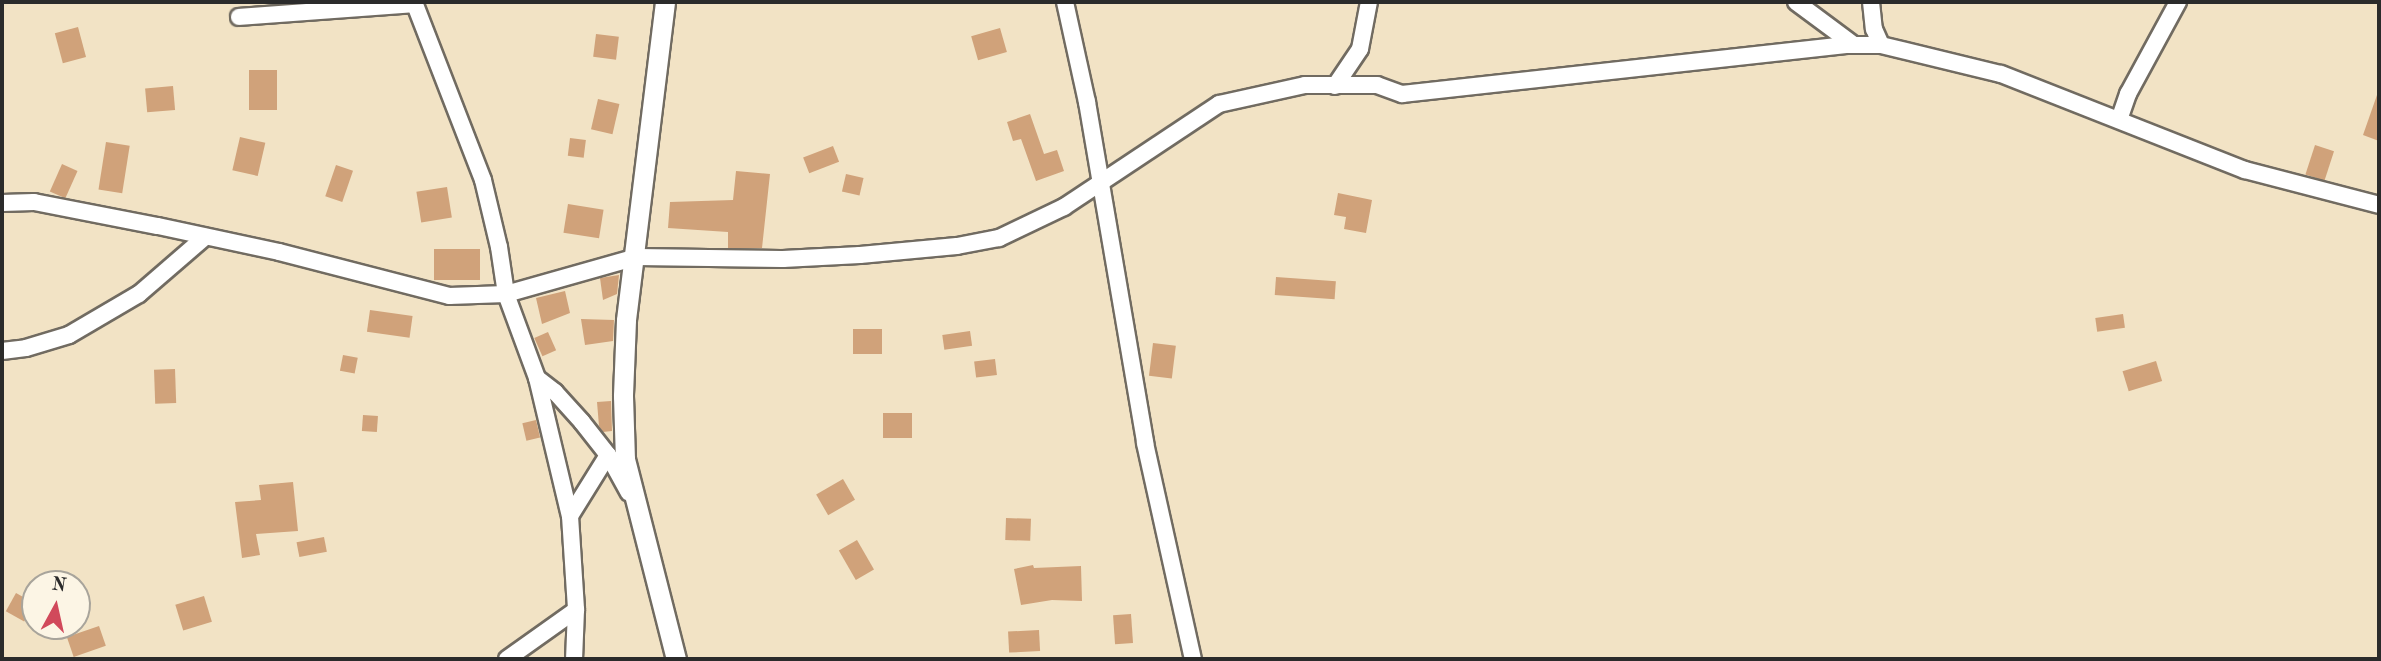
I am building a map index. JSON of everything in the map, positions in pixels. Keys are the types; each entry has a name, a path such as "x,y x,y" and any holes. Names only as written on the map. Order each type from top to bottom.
{"street":[{"path":"665,2 636,257 626,320 623,396 625,459 676,659"},
{"path":"1065,2 1087,102 1145,443 1193,659"},
{"path":"1335,86 1360,49 1369,2"},
{"path":"1796,2 1854,45"},
{"path":"1871,2 1874,29 1881,45"},
{"path":"2119,120 2129,94 2178,2"},
{"path":"239,16 415,3 483,180 506,294 537,378 569,516 576,610 573,659"},
{"path":"2,203 34,202 279,252 449,296 506,294 636,257 783,258 957,246 999,238 1064,207 1126,169 1171,133 1219,104 1305,85 1377,85 1402,94 1854,45 1881,45 2001,74 2245,170 2379,205"},
{"path":"2,351 26,348 69,335 139,294 205,237"},
{"path":"537,378 555,392 608,455 635,504"},
{"path":"569,516 608,455"},
{"path":"508,659 576,610"}],"building":[{"path":"78,27 86,57 63,63 55,33"},
{"path":"1000,28 1007,52 978,60 971,36"},
{"path":"596,34 619,37 616,60 593,57"},
{"path":"249,70 277,70 277,110 249,110"},
{"path":"173,86 175,110 147,112 145,88"},
{"path":"2379,95 2379,141 2363,135"},
{"path":"598,99 619,104 612,134 591,129"},
{"path":"1030,114 1044,154 1057,150 1064,171 1036,181 1021,139 1013,141 1007,122"},
{"path":"240,137 265,143 258,176 232,170"},
{"path":"570,138 586,140 584,158 568,156"},
{"path":"106,142 130,146 122,193 98,189"},
{"path":"2315,145 2334,151 2324,181 2305,174"},
{"path":"833,146 839,162 809,173 803,157"},
{"path":"62,164 78,171 65,198 50,191"},
{"path":"336,165 353,171 342,202 325,196"},
{"path":"736,171 770,174 762,248 728,248 728,232 668,228 670,202 733,200"},
{"path":"846,174 864,178 859,196 842,192"},
{"path":"447,187 452,218 421,222 416,192"},
{"path":"1338,193 1372,200 1366,233 1344,229 1346,217 1334,215"},
{"path":"568,204 604,210 599,238 563,233"},
{"path":"434,249 480,249 480,280 434,280"},
{"path":"619,275 617,294 603,300 600,278"},
{"path":"1276,277 1336,281 1335,299 1275,295"},
{"path":"565,291 570,313 542,324 536,298"},
{"path":"370,310 413,316 410,338 367,332"},
{"path":"2123,314 2125,328 2097,332 2095,318"},
{"path":"581,319 614,320 613,341 585,345"},
{"path":"853,329 882,329 882,354 853,354"},
{"path":"970,331 972,346 944,350 942,335"},
{"path":"548,332 556,350 542,356 534,338"},
{"path":"1153,343 1176,346 1172,379 1149,376"},
{"path":"343,355 358,358 355,374 340,371"},
{"path":"995,359 997,375 976,377 974,362"},
{"path":"2156,361 2162,381 2129,391 2123,371"},
{"path":"175,369 176,403 155,404 154,370"},
{"path":"611,401 612,431 603,432 599,426 597,402"},
{"path":"883,413 912,413 912,438 883,438"},
{"path":"363,415 378,416 377,432 362,431"},
{"path":"536,420 540,438 526,441 522,423"},
{"path":"843,479 855,500 828,515 816,495"},
{"path":"293,482 298,531 256,534 260,555 242,558 235,502 261,500 259,485"},
{"path":"1006,518 1031,519 1030,541 1005,540"},
{"path":"324,537 327,552 299,557 297,542"},
{"path":"857,540 874,569 856,580 839,550"},
{"path":"1033,565 1034,568 1081,566 1082,601 1052,600 1021,605 1014,569"},
{"path":"16,593 21,596 21,620 6,611"},
{"path":"204,596 212,622 183,631 175,605"},
{"path":"1131,614 1133,643 1115,644 1113,615"},
{"path":"99,626 106,646 74,657 68,640 91,640 91,629"},
{"path":"1039,630 1040,651 1009,653 1008,632"}]}
